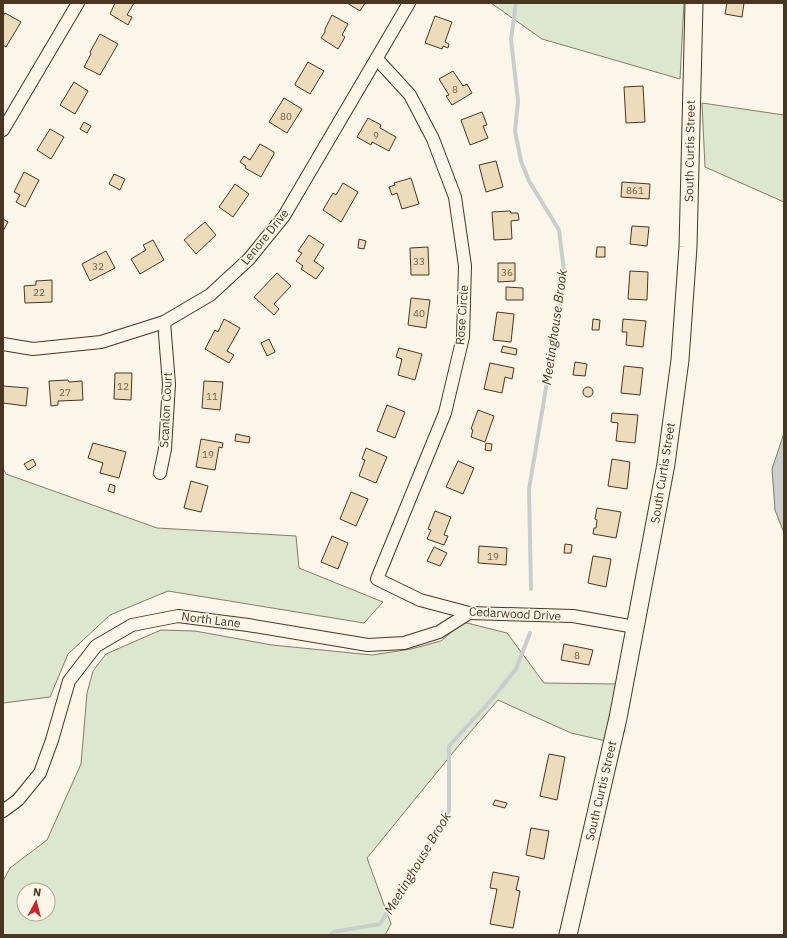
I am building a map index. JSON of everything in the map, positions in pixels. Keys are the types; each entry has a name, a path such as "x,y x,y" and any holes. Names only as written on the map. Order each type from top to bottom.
{"street":[{"path":"3,130 78,3"},
{"name":"Lenore Drive","path":"3,344 33,349 101,342 164,322 210,294 249,259 284,216 409,3"},
{"name":"South Curtis Street","path":"568,935 618,718 666,464 680,360 688,247 694,3"},
{"name":"Rose Circle","path":"377,58 410,95 433,139 455,197 465,266 463,337 446,413 377,579"},
{"name":"Scanlon Court","path":"160,474 165,449 169,384 164,322"},
{"name":"Cedarwood Drive","path":"377,579 420,600 469,613 573,616 635,627"},
{"name":"North Lane","path":"3,811 18,800 40,773 52,740 69,681 96,646 132,625 178,616 248,625 368,645 404,643 439,632 469,613"}],"green space":[{"path":"491,3 684,3 680,79 542,39"},
{"path":"702,103 784,115 784,202 705,167"},
{"path":"3,468 6,474 157,528 296,536 299,568 383,602 364,623 168,591 110,615 68,654 50,697 3,703"},
{"path":"463,622 507,633 544,683 616,684 606,741 571,733 498,700 367,858 391,924 385,935 3,935 3,881 10,868 47,840 81,764 87,693 93,671 106,654 161,630 195,631 272,645 372,655 411,649 441,641"}],"shaded area":[{"path":"784,433 784,533 775,510 772,469"}],"building":[{"path":"115,3 134,3 127,15 132,17 128,25 110,14"},
{"path":"347,3 365,3 360,11"},
{"path":"727,3 744,3 742,17 725,14"},
{"path":"5,13 21,22 6,47 3,45 3,16"},
{"path":"332,15 348,24 342,35 345,37 338,49 321,38"},
{"path":"435,16 452,22 445,42 449,44 448,48 443,46 442,49 425,43"},
{"path":"100,34 118,44 100,75 84,67"},
{"path":"308,62 324,71 310,94 295,85"},
{"path":"453,71 463,86 467,84 472,93 452,105 446,96 449,95 439,79"},
{"path":"74,82 88,91 75,114 60,105"},
{"path":"643,86 645,122 626,123 624,87"},
{"path":"284,98 302,109 287,133 269,122"},
{"path":"482,112 487,125 483,126 488,138 470,145 461,120"},
{"path":"368,118 381,125 380,128 396,137 389,151 372,142 371,145 357,137"},
{"path":"84,122 91,126 87,133 80,129"},
{"path":"50,129 64,137 51,159 37,150"},
{"path":"260,144 274,152 261,177 245,168 246,166 240,162 244,156 250,160"},
{"path":"496,161 503,187 486,192 479,165"},
{"path":"24,172 39,180 25,207 16,202 20,195 14,192"},
{"path":"114,174 125,179 120,190 109,184"},
{"path":"411,178 419,204 402,209 397,193 392,195 389,187 395,185 394,183"},
{"path":"622,182 650,184 649,199 621,197"},
{"path":"343,183 358,192 341,222 323,210 333,193 336,195"},
{"path":"235,184 249,194 233,217 219,207"},
{"path":"510,211 511,213 518,213 519,220 511,221 512,239 494,240 492,212"},
{"path":"3,219 8,222 3,231"},
{"path":"205,222 216,235 196,254 184,240"},
{"path":"632,226 649,227 647,246 630,244"},
{"path":"309,235 324,245 314,261 324,268 316,279 301,269 303,266 296,261 302,253 298,251"},
{"path":"359,239 366,241 364,249 358,248"},
{"path":"153,240 164,260 140,274 131,259 146,250 143,245"},
{"path":"428,247 429,275 411,275 410,248"},
{"path":"597,247 605,247 605,257 596,257"},
{"path":"106,251 115,268 90,281 82,264"},
{"path":"498,263 515,263 515,281 498,282"},
{"path":"630,271 648,272 647,300 628,299"},
{"path":"277,273 291,286 274,304 279,309 274,315 254,297"},
{"path":"52,280 52,302 25,303 24,286 36,285 36,281"},
{"path":"506,287 523,288 523,300 506,300"},
{"path":"411,298 430,300 426,328 408,325"},
{"path":"497,312 514,314 511,342 493,340"},
{"path":"224,319 240,328 227,351 234,355 229,363 205,349 215,330 218,332"},
{"path":"593,319 600,320 599,330 592,330"},
{"path":"623,319 646,321 643,347 626,345 627,332 622,332"},
{"path":"269,339 275,352 267,356 261,343"},
{"path":"503,346 517,349 516,355 501,352"},
{"path":"399,348 422,354 415,380 398,375 402,359 396,357"},
{"path":"575,362 587,364 585,376 573,375"},
{"path":"490,363 514,368 512,379 505,377 502,393 484,389"},
{"path":"624,366 643,368 640,395 621,393"},
{"path":"115,373 132,373 131,400 114,399"},
{"path":"68,380 69,382 82,381 83,400 58,401 58,405 51,406 49,381"},
{"path":"204,381 223,382 220,410 202,408"},
{"path":"3,386 28,388 26,406 3,403"},
{"path":"586,387 590,387 593,392 590,397 586,397 583,394 583,390"},
{"path":"387,405 405,412 395,438 377,431"},
{"path":"478,410 494,416 485,442 471,437 473,430 471,429"},
{"path":"612,413 638,415 635,443 616,441 618,423 611,422"},
{"path":"236,434 250,437 249,443 235,441"},
{"path":"201,439 223,443 222,448 219,447 215,470 196,467"},
{"path":"93,443 126,452 119,478 100,473 103,463 88,458"},
{"path":"486,443 492,444 491,451 485,450"},
{"path":"366,448 387,457 376,483 359,476 365,460 362,459"},
{"path":"33,459 36,465 28,470 24,464"},
{"path":"612,459 630,462 627,489 608,486"},
{"path":"458,461 474,468 463,494 446,487"},
{"path":"191,481 208,486 201,512 184,508"},
{"path":"110,484 115,486 114,493 108,491"},
{"path":"351,492 368,499 356,526 340,519"},
{"path":"597,508 621,512 616,538 593,534 594,528 596,528 597,520 595,519"},
{"path":"435,511 451,517 444,535 448,536 444,545 427,539 431,530 428,529"},
{"path":"332,536 348,543 338,569 321,562"},
{"path":"565,544 572,545 571,553 564,553"},
{"path":"479,546 507,548 506,565 478,563"},
{"path":"434,547 447,553 440,566 427,561"},
{"path":"593,556 611,559 606,587 588,583"},
{"path":"564,644 593,650 589,665 561,660"},
{"path":"549,754 565,757 557,800 540,796"},
{"path":"495,800 507,803 505,808 493,805"},
{"path":"531,828 549,831 544,859 526,855"},
{"path":"493,872 519,877 516,890 520,891 513,928 490,924 497,889 490,888"}],"waterway":[{"name":"Meetinghouse Brook","path":"516,3 511,40 518,101 515,131 521,161 529,181 559,230 564,271 562,293 529,489 531,589"},
{"name":"Meetinghouse Brook","path":"331,935 333,932 380,924 449,811 449,746 492,699 516,669 530,633"}]}
